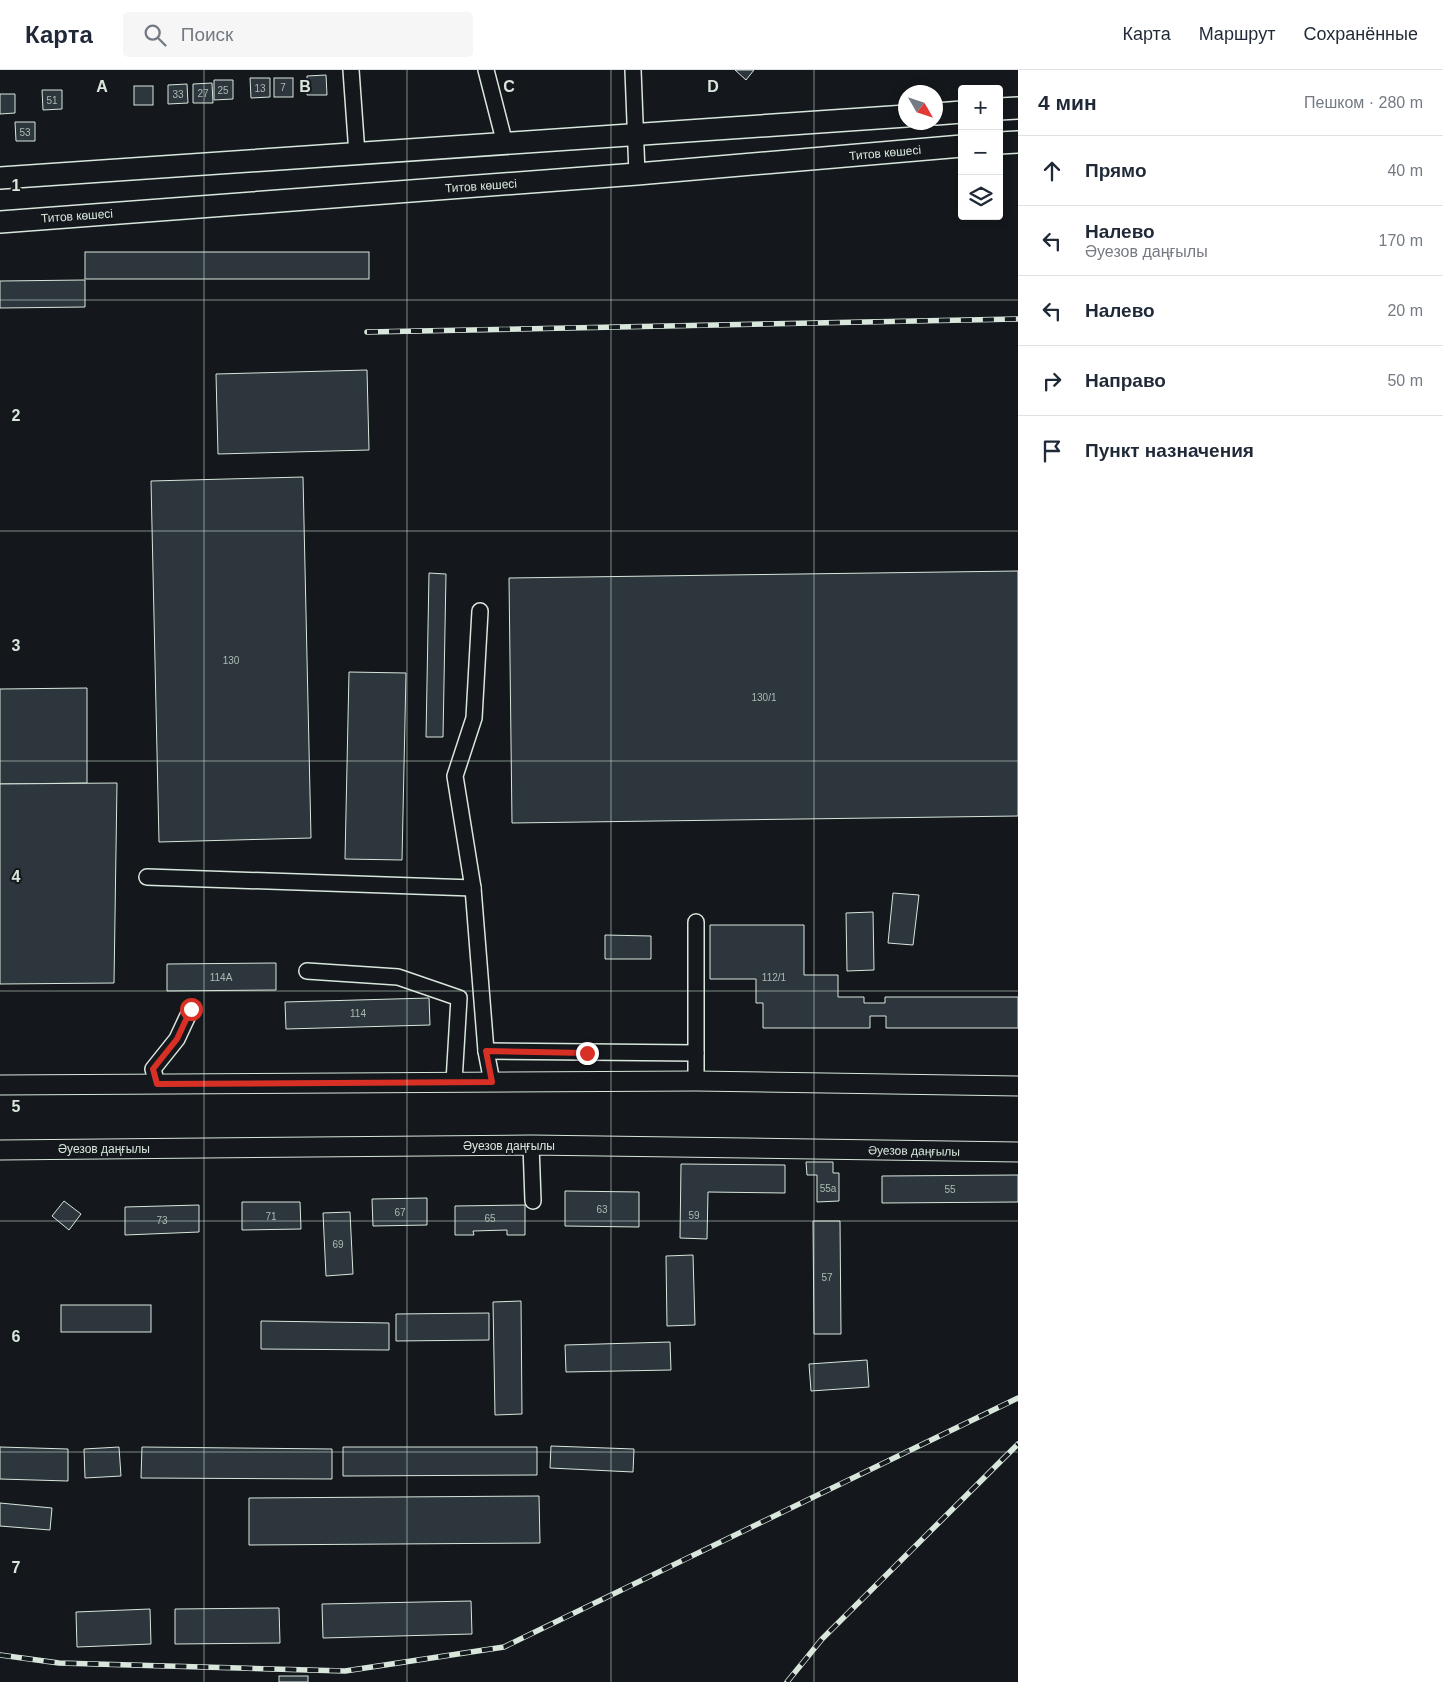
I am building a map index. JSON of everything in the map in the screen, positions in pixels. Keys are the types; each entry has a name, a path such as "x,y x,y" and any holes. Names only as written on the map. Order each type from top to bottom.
{"highway":[{"path":"1003,109 1018,108"},
{"path":"943,113 958,112"},
{"path":"0,178 898,117"},
{"path":"1003,143 1018,142"},
{"name":"Титов көшесі","path":"0,222 636,174 958,146"}],"main road":[{"path":"0,1085 696,1082 1018,1086"},
{"name":"Әуезов даңғылы","path":"0,1150 531,1145 1018,1152"}],"street":[{"path":"351,70 357,154"},
{"path":"486,70 505,144"},
{"path":"633,70 636,174"},
{"path":"480,611 474,718 455,776 472,888 486,1051 492,1082"},
{"path":"147,877 472,888"},
{"path":"696,922 696,1082"},
{"path":"307,972 398,978 459,998 454,1082"},
{"path":"157,1084 153,1069 177,1039 191,1009"},
{"path":"486,1051 696,1053"},
{"path":"531,1145 533,1200"}],"building":[{"path":"735,70 754,70 746,80"},
{"path":"326,75 327,95 307,95 307,76"},
{"path":"250,78 270,78 270,97 251,98"},
{"path":"274,78 293,78 293,97 274,97"},
{"path":"214,80 233,80 233,99 214,100"},
{"path":"212,83 213,103 193,103 193,84"},
{"path":"187,84 188,103 168,104 168,85"},
{"path":"134,86 153,86 153,105 134,105"},
{"path":"42,90 62,90 62,109 43,110"},
{"path":"0,94 15,94 15,113 0,114"},
{"path":"15,122 35,122 35,141 16,141"},
{"path":"85,252 369,252 369,279 85,279"},
{"path":"85,280 85,307 0,308 0,281"},
{"path":"367,370 369,450 218,454 216,374"},
{"path":"303,477 311,838 159,842 151,481"},
{"path":"1018,571 1018,816 512,823 509,578"},
{"path":"429,573 446,574 443,737 426,737"},
{"path":"349,672 406,673 402,860 345,859"},
{"path":"87,688 87,783 0,784 0,689"},
{"path":"117,783 114,983 0,984 0,784"},
{"path":"893,893 919,895 913,945 888,943"},
{"path":"873,912 874,970 847,971 846,913"},
{"path":"710,925 804,925 804,975 838,975 838,997 864,997 864,1003 885,1003 885,997 1018,997 1018,1028 886,1028 886,1016 870,1016 870,1028 763,1028 763,1003 756,1003 756,979 710,979"},
{"path":"605,935 651,936 651,959 605,959"},
{"path":"276,963 276,990 167,991 167,964"},
{"path":"429,998 430,1025 286,1029 285,1002"},
{"path":"806,1162 833,1162 833,1173 839,1173 839,1201 817,1202 817,1175 807,1175"},
{"path":"681,1164 785,1165 785,1193 708,1192 707,1239 680,1238"},
{"path":"1018,1175 1018,1202 882,1203 882,1176"},
{"path":"565,1191 639,1192 639,1227 565,1226"},
{"path":"427,1198 427,1225 373,1226 372,1199"},
{"path":"64,1201 81,1214 69,1230 52,1216"},
{"path":"242,1202 300,1202 301,1229 242,1230"},
{"path":"199,1205 199,1232 125,1235 125,1207"},
{"path":"525,1205 525,1235 507,1235 507,1230 473,1231 474,1235 455,1235 455,1206"},
{"path":"350,1212 353,1274 326,1276 323,1213"},
{"path":"813,1221 840,1221 841,1334 814,1334"},
{"path":"693,1255 695,1325 667,1326 666,1256"},
{"path":"521,1301 522,1414 495,1415 493,1302"},
{"path":"61,1305 151,1305 151,1332 61,1332"},
{"path":"489,1313 489,1340 396,1341 396,1314"},
{"path":"261,1321 389,1323 389,1350 261,1349"},
{"path":"670,1342 671,1370 566,1372 565,1345"},
{"path":"867,1360 869,1387 811,1391 809,1364"},
{"path":"551,1446 634,1449 633,1472 550,1468"},
{"path":"0,1447 68,1449 68,1481 0,1479"},
{"path":"119,1447 121,1476 85,1478 84,1449"},
{"path":"142,1447 332,1449 332,1479 141,1478"},
{"path":"343,1447 537,1447 537,1475 343,1476"},
{"path":"539,1496 540,1543 249,1545 249,1498"},
{"path":"0,1503 52,1508 50,1530 0,1526"},
{"path":"471,1601 472,1634 323,1638 322,1604"},
{"path":"279,1608 280,1643 175,1644 175,1609"},
{"path":"150,1609 151,1644 77,1647 76,1612"},
{"path":"279,1676 308,1676 308,1682 279,1682"}],"railway":[{"path":"367,332 1018,319"},
{"path":"0,1655 59,1663 345,1671 504,1647 1018,1398"},
{"path":"787,1682 822,1639 1018,1444"}],"route":[{"path":"191,1009 177,1039 153,1069 157,1084 492,1082 486,1051 587,1053"}]}
